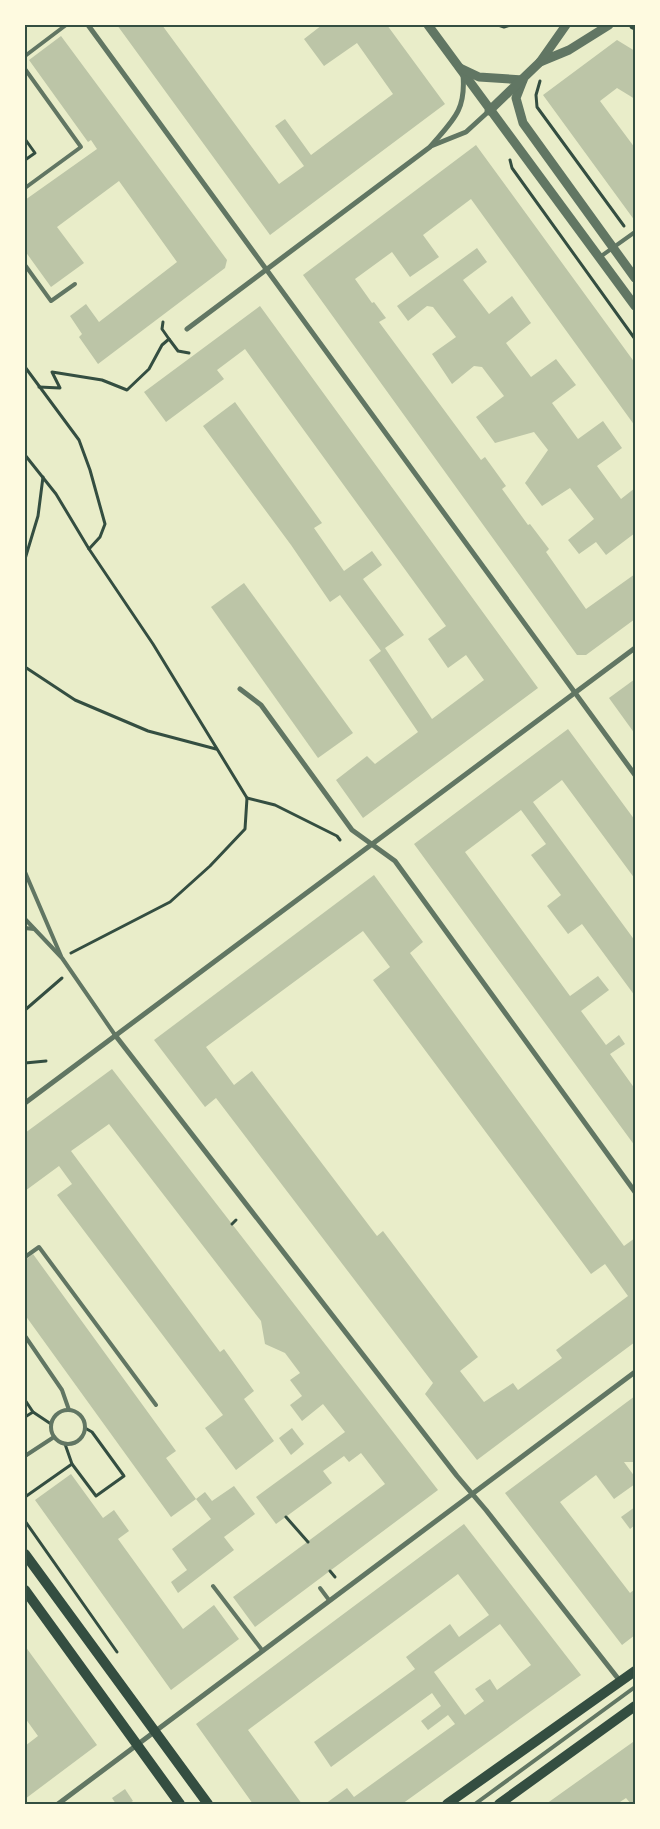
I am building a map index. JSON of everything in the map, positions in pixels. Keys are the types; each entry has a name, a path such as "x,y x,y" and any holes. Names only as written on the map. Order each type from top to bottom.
{"main road":[{"path":"25,1554 208,1804"},
{"path":"25,1590 180,1804"},
{"path":"447,1804 635,1671"},
{"path":"499,1804 635,1706"}],"street":[{"path":"88,25 558,673 575,693 635,775"},
{"path":"428,25 489,111 635,306"},
{"path":"430,147 466,132 540,62 566,25"},
{"path":"540,62 569,50 609,25"},
{"path":"187,328 430,147 455,117 461,106 465,94 461,71"},
{"path":"461,71 479,77 523,80"},
{"path":"523,80 516,98 523,123 635,278"},
{"path":"25,1102 635,648"},
{"path":"240,689 261,705 352,830 395,862 635,1192"},
{"path":"115,1035 620,1681"},
{"path":"58,1804 154,1730 635,1372"}],"lane":[{"path":"25,56 66,25"},
{"path":"25,69 81,147 25,188"},
{"path":"600,258 635,232"},
{"path":"25,265 51,301 75,284"},
{"path":"25,872 62,958"},
{"path":"25,919 62,958 115,1035"},
{"path":"25,928 34,929"},
{"path":"25,1257 39,1247 156,1405"},
{"path":"25,1336 62,1390 69,1410"},
{"path":"69,1410 79,1414 85,1428 80,1438 71,1444 65,1444 54,1437 51,1424 56,1415 69,1410"},
{"path":"25,1456 54,1437"},
{"path":"213,1586 262,1650"},
{"path":"320,1588 329,1600"},
{"path":"475,1804 635,1687"}],"path":[{"path":"498,25 504,27 511,25"},
{"path":"542,78 536,95 538,107 631,235"},
{"path":"25,139 35,153 25,160"},
{"path":"508,152 512,168 635,339"},
{"path":"163,322 162,329 178,351 189,353"},
{"path":"38,387 60,388 52,372 102,380 127,390 148,369 162,345 169,339"},
{"path":"25,367 79,440 96,487 105,524 100,537 89,549"},
{"path":"25,456 43,476 89,549 153,644 247,798 245,829 210,866 170,902 62,958"},
{"path":"25,559 38,516 43,476"},
{"path":"25,667 76,700 148,731 217,749"},
{"path":"247,798 275,805 337,836 340,840"},
{"path":"25,1010 71,971"},
{"path":"25,1063 46,1061"},
{"path":"232,1224 236,1220"},
{"path":"25,1400 33,1412 51,1424"},
{"path":"25,1417 33,1412"},
{"path":"65,1444 72,1464 96,1496 124,1476 92,1432 85,1428"},
{"path":"25,1497 72,1464"},
{"path":"286,1517 308,1542"},
{"path":"25,1521 118,1653"},
{"path":"330,1571 335,1577"}],"building":[{"path":"117,25 162,25 279,184 304,166 275,126 285,119 311,155 393,94 357,43 324,66 304,39 322,25 387,25 445,104 270,235"},
{"path":"61,36 227,260 225,268 98,364 79,337 82,334 70,316 86,304 99,322 177,262 119,181 57,227 84,263 51,287 25,251 25,200 97,149 91,140 88,142 29,60"},
{"path":"617,40 635,51 635,99 617,88 600,101 635,148 635,221 543,95"},
{"path":"476,145 635,363 635,426 471,199 423,235 439,257 410,277 392,252 355,279 372,303 374,302 386,318 379,322 481,460 485,457 506,486 502,489 528,525 530,524 549,549 546,552 586,609 635,574 635,619 586,655 577,655 303,275"},
{"path":"477,248 487,262 463,280 489,314 512,296 531,323 506,343 531,377 556,359 576,385 552,403 578,439 603,421 622,448 597,466 621,499 635,488 635,533 606,555 596,542 579,554 568,540 594,519 570,488 542,506 525,483 548,450 534,432 495,443 476,417 504,396 482,367 474,366 452,384 432,354 456,337 433,307 427,306 408,321 397,306"},
{"path":"260,306 538,688 363,818 336,780 367,756 375,764 418,732 369,660 381,651 340,595 330,602 291,545 203,426 235,402 322,523 314,528 344,571 372,551 382,565 363,579 404,635 385,648 432,719 484,680 466,655 448,668 428,639 446,626 245,349 217,370 224,379 166,422 144,392"},
{"path":"244,583 353,733 318,758 211,607"},
{"path":"635,679 635,734 609,698"},
{"path":"568,729 635,820 635,879 562,780 533,802 635,941 635,996 582,924 568,934 547,906 561,895 531,855 546,844 521,810 465,852 570,996 598,976 609,990 581,1011 606,1045 619,1035 625,1044 610,1054 635,1089 635,1146 414,844"},
{"path":"374,875 423,942 410,953 624,1246 635,1238 635,1342 477,1460 425,1394 433,1383 216,1098 205,1107 154,1040","holes":["363,931 390,967 373,980 591,1274 605,1264 628,1296 556,1350 562,1358 518,1390 513,1383 484,1402 460,1371 478,1357 383,1231 377,1236 252,1071 234,1085 206,1047"]},
{"path":"112,1069 438,1490 255,1627 233,1597 385,1484 361,1453 349,1462 344,1456 323,1471 332,1483 276,1524 256,1497 345,1432 323,1404 302,1421 290,1405 302,1396 290,1380 300,1373 285,1353 265,1344 261,1321 109,1124 71,1151 220,1352 224,1349 254,1391 244,1399 274,1441 236,1470 205,1428 223,1415 57,1195 72,1184 59,1166 25,1191 25,1133"},
{"path":"33,1254 176,1451 166,1458 196,1499 171,1517 25,1315 25,1260"},
{"path":"635,1396 635,1462 624,1462 635,1477 635,1484 614,1499 596,1475 560,1502 630,1593 635,1589 635,1635 622,1645 505,1493"},
{"path":"292,1428 304,1444 291,1455 279,1438"},
{"path":"71,1474 103,1518 114,1510 129,1531 118,1539 183,1629 214,1605 239,1639 171,1690 35,1500"},
{"path":"234,1486 255,1514 224,1537 234,1550 178,1593 171,1582 187,1570 172,1549 211,1519 196,1499 205,1492 212,1501"},
{"path":"635,1507 635,1525 630,1529 621,1517"},
{"path":"464,1524 581,1675 402,1804 325,1804 347,1788 354,1797 455,1724 448,1715 428,1730 421,1721 441,1706 432,1693 331,1767 314,1742 415,1669 406,1657 450,1624 459,1637 489,1615 458,1574 248,1730 302,1804 253,1804 196,1724","holes":["500,1624 531,1665 497,1690 490,1679 475,1689 484,1701 465,1715 434,1672"]},
{"path":"25,1646 97,1745 25,1799 25,1746 38,1736 25,1718"},
{"path":"633,1742 635,1745 635,1804 631,1804 626,1798 617,1804 546,1804"},
{"path":"125,1789 133,1801 128,1804 116,1804 112,1798"}]}
